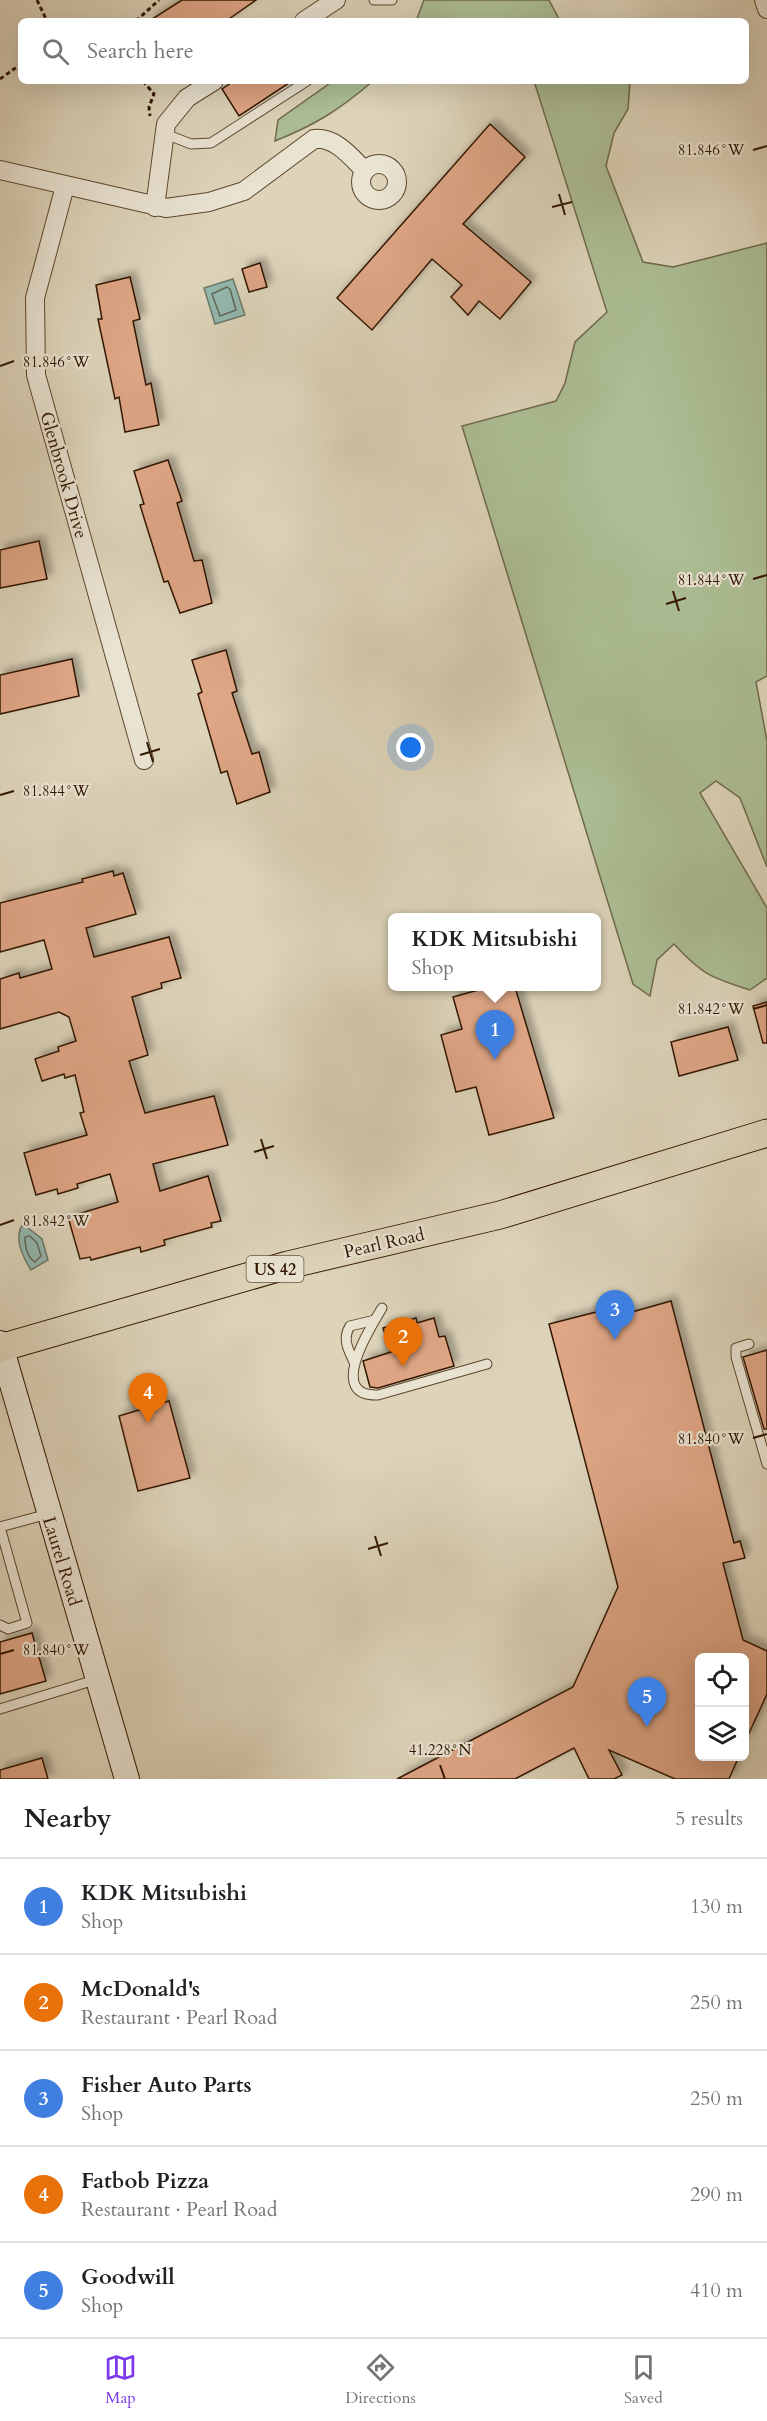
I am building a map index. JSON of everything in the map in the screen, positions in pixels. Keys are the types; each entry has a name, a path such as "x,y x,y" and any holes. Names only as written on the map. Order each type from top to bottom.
{"main road":[{"name":"Pearl Road","path":"0,1346 288,1265 500,1215 767,1133"}],"street":[{"path":"309,18 336,0"},
{"path":"764,0 767,9"},
{"path":"155,207 163,134 172,114 187,98 209,84"},
{"path":"0,170 155,207 209,202 244,191 314,139 335,143 365,171"},
{"name":"Glenbrook Drive","path":"65,186 34,298 36,375 144,760"},
{"name":"Laurel Road","path":"0,1346 127,1779"}],"lane":[{"path":"374,0 392,0"},
{"path":"163,134 190,144 211,143 302,84"},
{"path":"354,1362 382,1308"},
{"path":"375,1320 350,1326 346,1332 346,1344 354,1362 356,1383 360,1392 367,1395 378,1395 487,1364"},
{"path":"749,1344 736,1348 736,1357 767,1464"},
{"path":"0,1625 8,1629 27,1623 0,1527 48,1514"},
{"path":"0,1709 98,1679"}],"path":[{"path":"37,0 46,18"},
{"path":"139,18 159,0"},
{"path":"0,80 18,66"},
{"path":"146,84 154,94"}],"green space":[{"path":"424,0 549,0 558,18 417,18"},
{"path":"329,84 369,84 327,116 275,141 278,120"},
{"path":"535,84 630,84 628,109 614,133 606,166 643,262 673,267 767,243 767,676 756,682 767,741 767,867 740,798 716,781 700,793 767,908 767,978 750,990 708,974 674,944 657,960 650,996 633,984 462,426 556,401 565,383 575,342 607,312"}],"water":[{"path":"233,279 245,315 215,324 204,288"},
{"path":"23,1224 42,1239 48,1260 31,1270 22,1253 19,1241"}],"building":[{"path":"182,0 256,0 230,18 154,18"},
{"path":"230,84 287,84 239,116 222,89"},
{"path":"490,124 525,157 463,224 531,282 500,319 479,301 468,315 451,297 462,285 432,259 372,330 337,298"},
{"path":"260,263 267,287 249,292 242,269"},
{"path":"130,277 140,319 133,321 146,385 151,383 159,425 125,432 119,397 115,399 98,319 102,319 96,285"},
{"path":"168,460 182,501 177,503 194,561 202,560 212,603 180,613 168,581 164,582 140,505 144,504 134,471"},
{"path":"39,541 47,579 0,588 0,550"},
{"path":"226,650 237,691 232,693 252,754 259,752 270,792 237,804 227,771 221,773 198,694 202,692 192,660"},
{"path":"72,659 79,696 0,714 0,675"},
{"path":"113,871 114,876 123,873 136,914 86,928 94,957 169,937 181,978 161,983 162,988 132,997 148,1055 129,1061 145,1113 214,1096 228,1145 153,1164 160,1191 208,1176 221,1221 211,1223 212,1227 164,1240 165,1245 141,1252 140,1247 91,1260 90,1257 80,1259 68,1217 118,1202 110,1174 77,1184 78,1188 58,1194 57,1189 36,1195 24,1153 87,1135 80,1113 84,1112 75,1075 65,1078 64,1074 42,1081 35,1059 59,1051 58,1047 76,1041 69,1017 59,1012 0,1029 0,979 19,973 20,978 52,969 44,940 0,952 0,903 83,882 82,879"},
{"path":"475,991 516,991 554,1118 489,1135 476,1087 456,1092 441,1035 462,1029 453,997"},
{"path":"767,1002 767,1043 763,1043 753,1006"},
{"path":"728,1027 738,1060 679,1076 671,1042"},
{"path":"671,1301 734,1543 740,1541 745,1558 723,1563 743,1640 767,1651 767,1694 749,1733 749,1653 695,1653 695,1761 737,1761 729,1779 675,1779 609,1750 622,1775 614,1779 589,1779 574,1748 515,1779 397,1779 573,1687 618,1587 549,1324 612,1308 614,1317"},
{"path":"416,1318 417,1323 434,1318 439,1337 445,1336 454,1366 378,1388 370,1387 363,1361 391,1352 383,1328"},
{"path":"767,1350 767,1429 764,1429 743,1357"},
{"path":"169,1401 190,1478 138,1491 119,1416"},
{"path":"32,1633 46,1681 0,1694 0,1642"},
{"path":"42,1758 48,1779 0,1779 0,1770"}],"place":[{"name":"KDK Mitsubishi","path":"495,1060"},
{"name":"Fisher Auto Parts","path":"615,1340"},
{"name":"McDonald's","path":"403,1367"},
{"name":"Fatbob Pizza","path":"148,1423"},
{"name":"Goodwill","path":"647,1727"}]}
